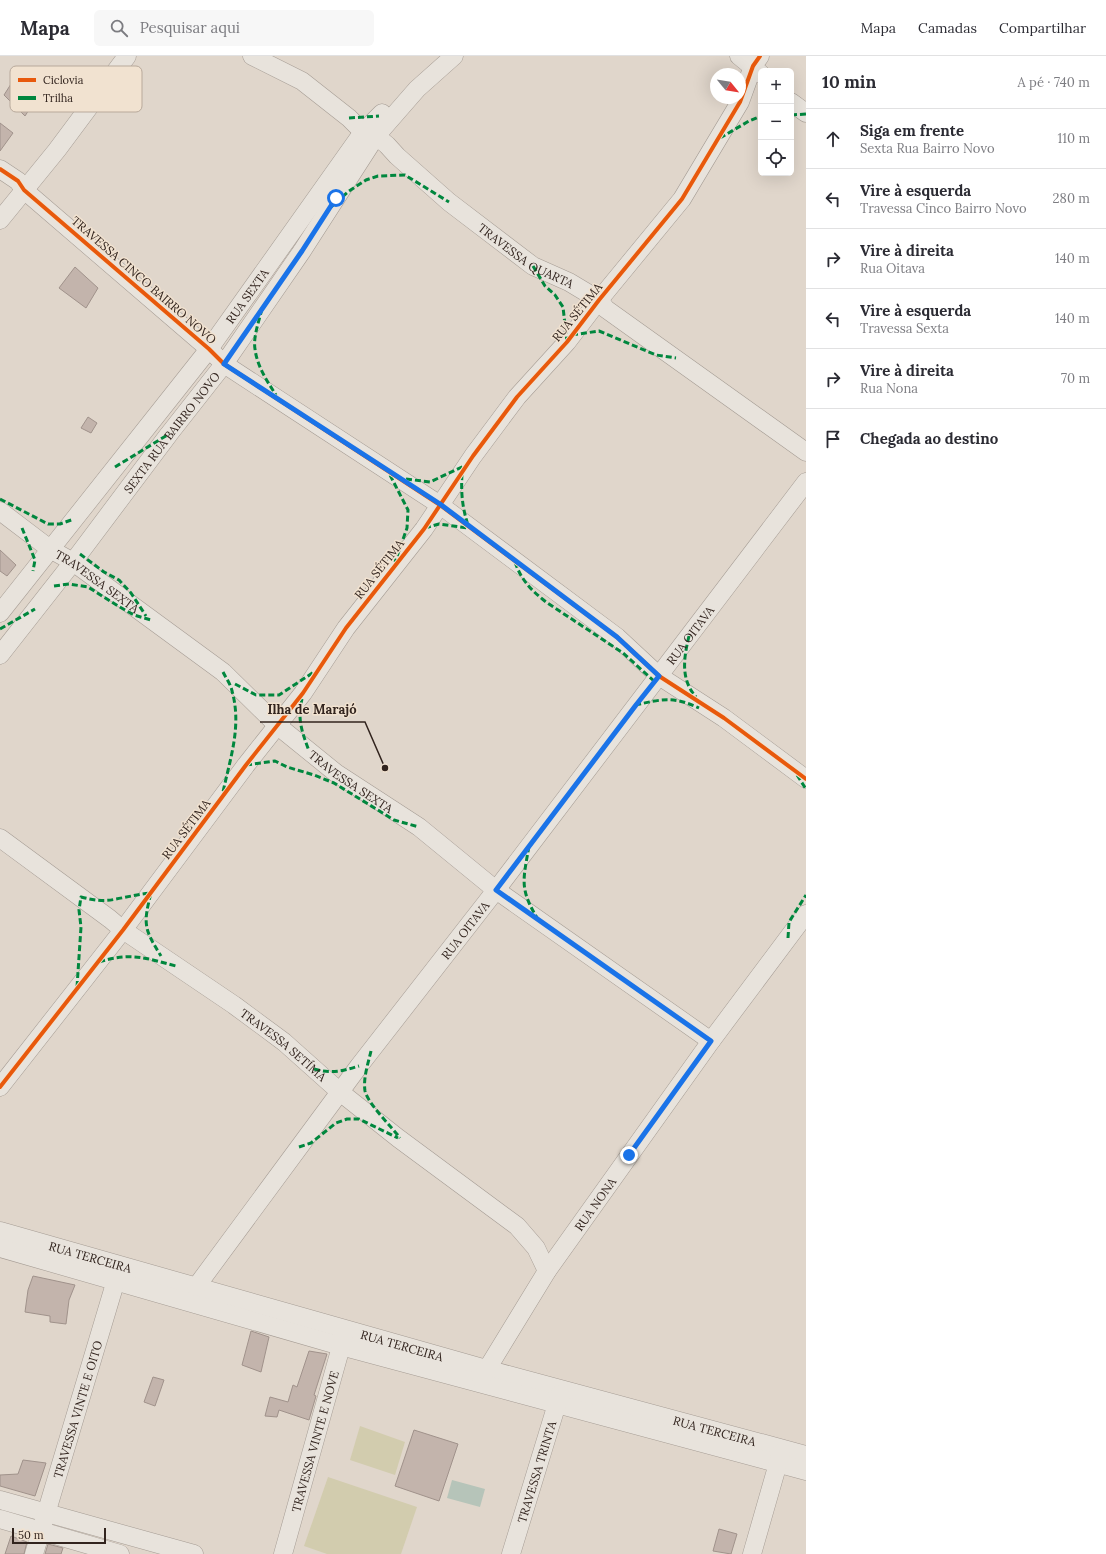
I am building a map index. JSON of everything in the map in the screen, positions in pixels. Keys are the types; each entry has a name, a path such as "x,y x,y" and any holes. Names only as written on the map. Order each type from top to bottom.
{"street":[{"path":"108,66 115,56"},
{"path":"120,66 127,56"},
{"name":"TRAVESSA QUARTA","path":"252,56 302,81 369,134 449,202 533,266 569,282 599,300 606,309 806,452"},
{"name":"RUA SEXTA","path":"0,613 209,349 369,134 436,56"},
{"name":"SEXTA RUA BAIRRO NOVO","path":"0,655 224,364 302,251 369,134 454,56"},
{"name":"RUA SÉTIMA","path":"0,1087 123,930 246,765 303,693 346,628 424,529 440,504 517,397 567,342 599,300 682,199 740,102 753,63"},
{"path":"794,104 806,113"},
{"path":"0,220 21,185 74,112"},
{"path":"0,202 21,185 57,150 85,112"},
{"name":"TRAVESSA CINCO BAIRRO NOVO","path":"0,169 21,185 209,349 224,364 440,504 617,637 659,676 724,718 806,779"},
{"name":"RUA OITAVA","path":"196,1287 340,1092 496,890 806,482"},
{"name":"TRAVESSA SEXTA","path":"0,511 50,549 73,562 223,672 278,726 336,773 419,827 496,890 711,1041"},
{"name":"TRAVESSA SETÍMA","path":"0,838 110,918 123,930 234,1005 284,1042 340,1092 398,1138 517,1226 536,1248 547,1271"},
{"name":"RUA NONA","path":"483,1376 547,1271 711,1041 806,914"},
{"name":"RUA TERCEIRA","path":"0,1231 118,1273 343,1338 559,1397 796,1458"},
{"name":"RUA TERCEIRA","path":"0,1248 118,1273 196,1287 343,1338"},
{"name":"TRAVESSA VINTE E OITO","path":"34,1554 118,1273"},
{"name":"TRAVESSA VINTE E NOVE","path":"282,1554 343,1338"},
{"name":"TRAVESSA TRINTA","path":"511,1554 559,1397"},
{"path":"752,1554 796,1458"},
{"path":"0,1500 194,1554"},
{"path":"0,1519 120,1554"}],"shaded area":[{"path":"360,1426 405,1442 395,1475 350,1460"},
{"path":"328,1477 417,1507 401,1554 327,1554 304,1546"},
{"path":"452,1480 485,1489 480,1507 447,1498"}],"building":[{"path":"10,86 10,101 4,95"},
{"path":"21,112 28,112 25,116"},
{"path":"0,123 13,133 0,151"},
{"path":"75,267 98,288 86,308 59,288"},
{"path":"88,417 97,423 91,433 81,428"},
{"path":"0,550 16,565 7,576 0,571"},
{"path":"33,1276 75,1285 69,1300 66,1324 50,1322 50,1316 25,1312 28,1290"},
{"path":"251,1331 269,1337 261,1372 242,1365"},
{"path":"309,1351 327,1354 314,1395 316,1396 309,1420 279,1410 277,1417 265,1416 270,1397 288,1402 293,1385 297,1387"},
{"path":"153,1377 164,1380 155,1406 144,1402"},
{"path":"414,1430 458,1444 439,1501 395,1486"},
{"path":"23,1460 46,1463 35,1496 0,1486 0,1475 18,1474"},
{"path":"719,1529 737,1534 731,1554 713,1551"},
{"path":"11,1536 27,1542 24,1554 5,1554"},
{"path":"48,1544 63,1548 61,1554 45,1554"}],"marked path":[{"path":"794,115 806,114"},
{"path":"349,118 379,116"},
{"path":"720,138 758,117"},
{"path":"329,209 349,191 366,180 378,176 405,175 449,202"},
{"path":"533,266 545,286 555,295 563,307 567,342"},
{"path":"262,309 256,334 255,349 260,367 276,395"},
{"path":"572,335 599,331 656,355 676,358"},
{"path":"115,467 169,434"},
{"path":"406,479 430,482 464,466"},
{"path":"462,474 462,500 468,525"},
{"path":"390,475 408,510 407,528 395,562"},
{"path":"0,499 48,524 60,524 74,519"},
{"path":"425,528 439,524 468,528"},
{"path":"22,528 35,560 33,571"},
{"path":"80,554 104,572 119,580 131,593 146,616"},
{"path":"515,562 524,580 541,598 623,653 654,681"},
{"path":"54,586 69,584 88,587 134,615 151,620"},
{"path":"0,629 35,609"},
{"path":"689,636 685,660 685,675 687,683 696,697"},
{"path":"223,672 230,684 235,704 236,717 232,755 223,792"},
{"path":"235,684 256,695 279,695 314,672"},
{"path":"302,699 300,719 302,731 309,751"},
{"path":"635,705 653,701 675,700 699,708"},
{"path":"246,765 275,761 287,767 334,783 394,820 419,827"},
{"path":"797,775 806,789"},
{"path":"529,846 524,885 528,901 539,921"},
{"path":"77,987 81,927 79,910 81,897 94,900 112,900 151,893 146,919 147,926 151,939 161,956"},
{"path":"788,938 789,922 806,895"},
{"path":"99,962 121,957 138,957 176,966"},
{"path":"371,1051 365,1076 365,1091 375,1109 400,1138"},
{"path":"314,1069 337,1071 359,1066"},
{"path":"299,1147 311,1143 336,1123 347,1119 359,1119 398,1138"}],"cycle path":[{"path":"0,1087 123,930 246,765 303,693 346,628 424,529 473,456 517,397 567,342 599,300 682,199 740,102 753,66 760,56"},
{"path":"0,169 18,181 24,190 209,349 224,364 440,505 617,637 659,676 724,718 806,779"}],"place":[{"name":"Ilha de Marajó","path":"385,768"}],"route":[{"path":"336,198 302,251 224,364 440,504 617,637 659,676 496,890 711,1041 629,1155"}]}
